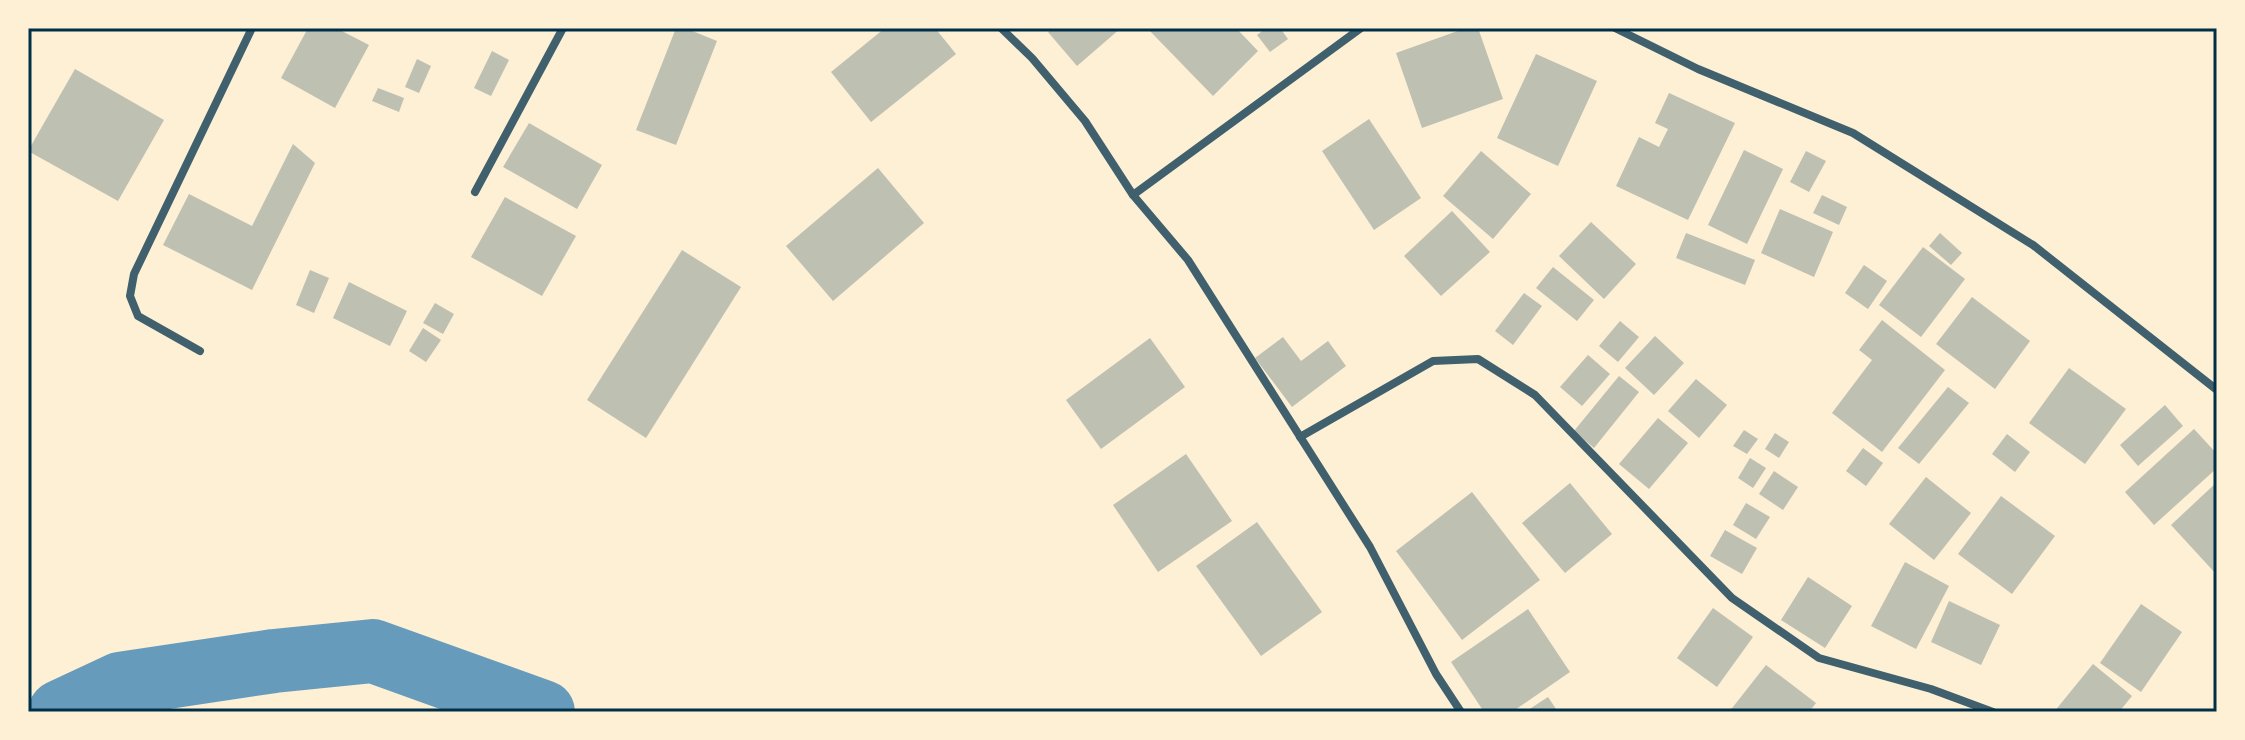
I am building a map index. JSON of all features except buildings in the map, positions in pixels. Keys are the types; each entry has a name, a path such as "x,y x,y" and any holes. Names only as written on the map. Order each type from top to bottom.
{"street":[{"path":"200,351 138,316 130,296 134,274 252,28"},
{"path":"475,192 563,28"},
{"path":"1001,28 1032,58 1085,121 1133,195 1188,260 1370,547 1436,674 1461,712"},
{"path":"1133,195 1361,28"},
{"path":"1615,28 1698,69 1853,133 2033,245 2217,390"},
{"path":"1300,437 1433,361 1478,359 1535,395 1732,598 1806,650 1819,658 1931,689 1993,712"}],"waterway":[{"path":"60,712 120,684 274,661 373,651 543,712"}]}
